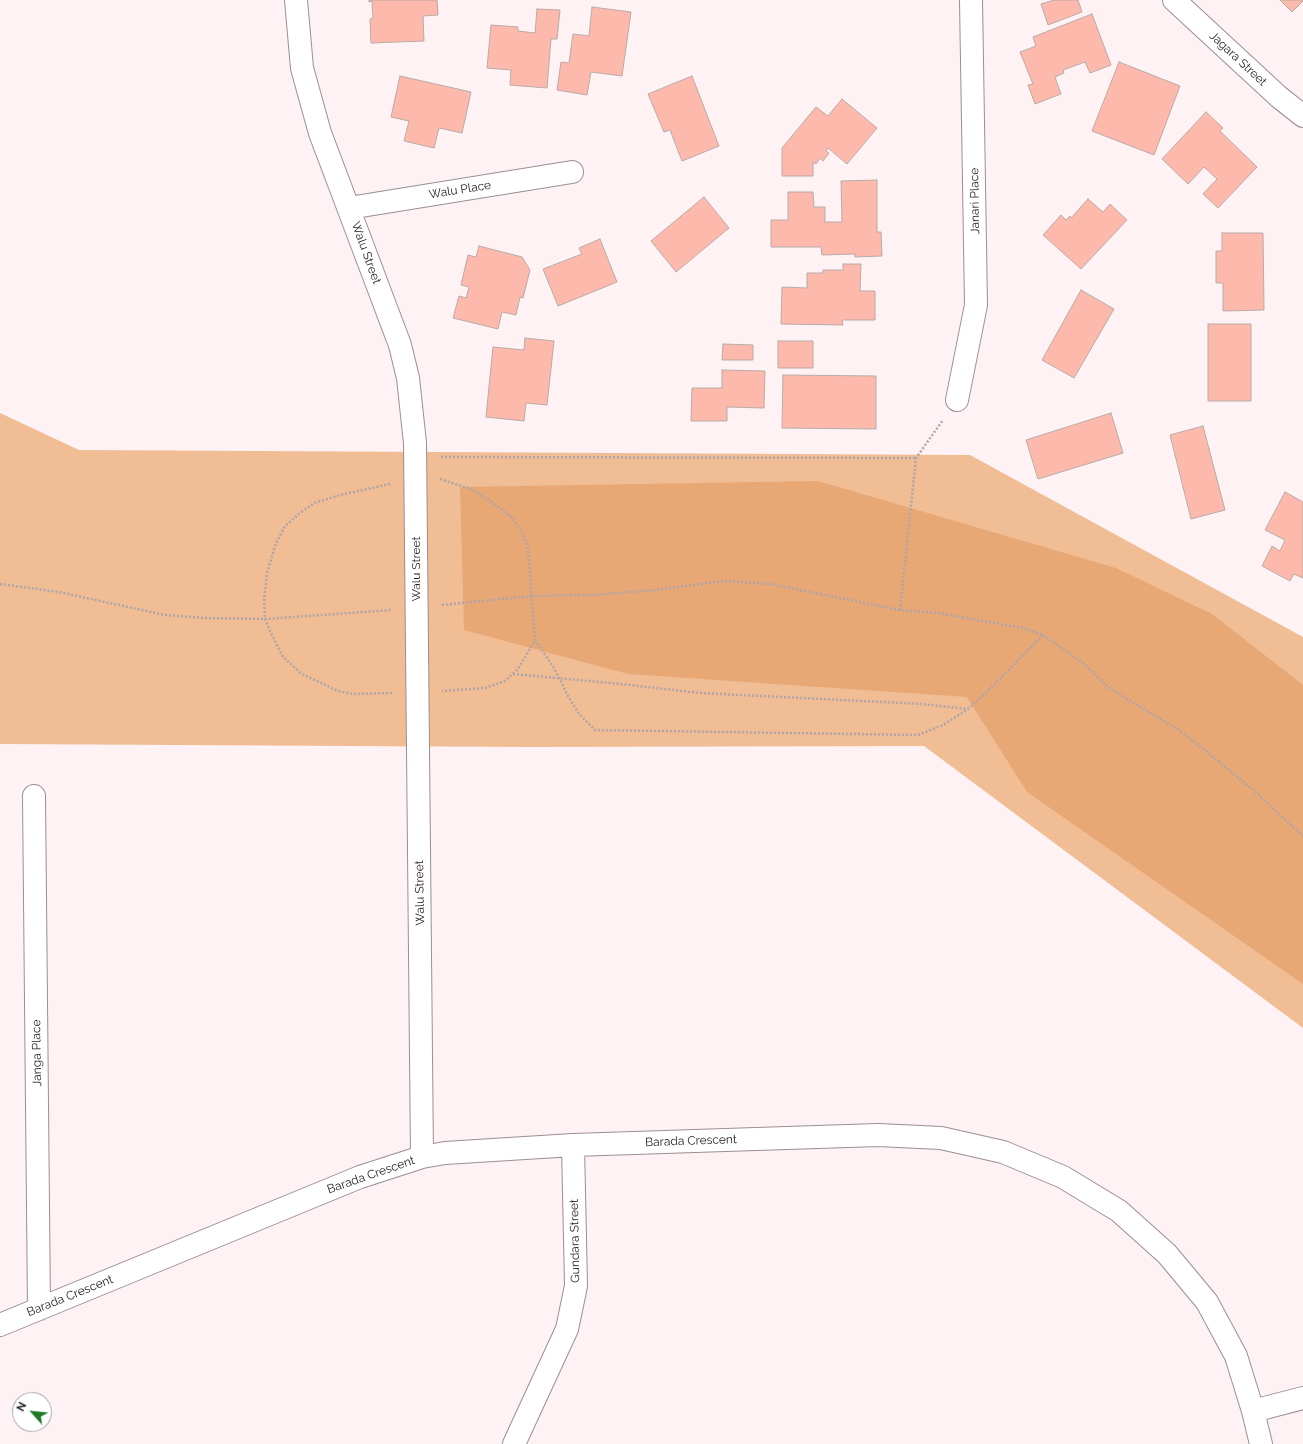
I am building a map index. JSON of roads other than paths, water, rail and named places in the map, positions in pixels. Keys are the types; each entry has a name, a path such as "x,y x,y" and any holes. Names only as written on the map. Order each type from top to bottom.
{"street":[{"name":"Walu Street","path":"296,0 302,68 320,133 402,351 410,392 415,443 422,1157"},
{"name":"Janari Place","path":"957,400 976,305 971,0"},
{"name":"Jagara Street","path":"1174,0 1279,97 1303,116"},
{"name":"Walu Place","path":"349,208 572,172"},
{"name":"Janga Place","path":"34,796 40,1309"},
{"name":"Barada Crescent","path":"0,1325 360,1177 422,1157 445,1153 572,1146 878,1135 941,1138 1003,1152 1063,1177 1119,1211 1167,1254 1207,1302 1236,1356 1253,1411 1261,1444"},
{"name":"Gundara Street","path":"514,1444 567,1329 576,1286 572,1146"},
{"path":"1253,1411 1303,1398"}]}
